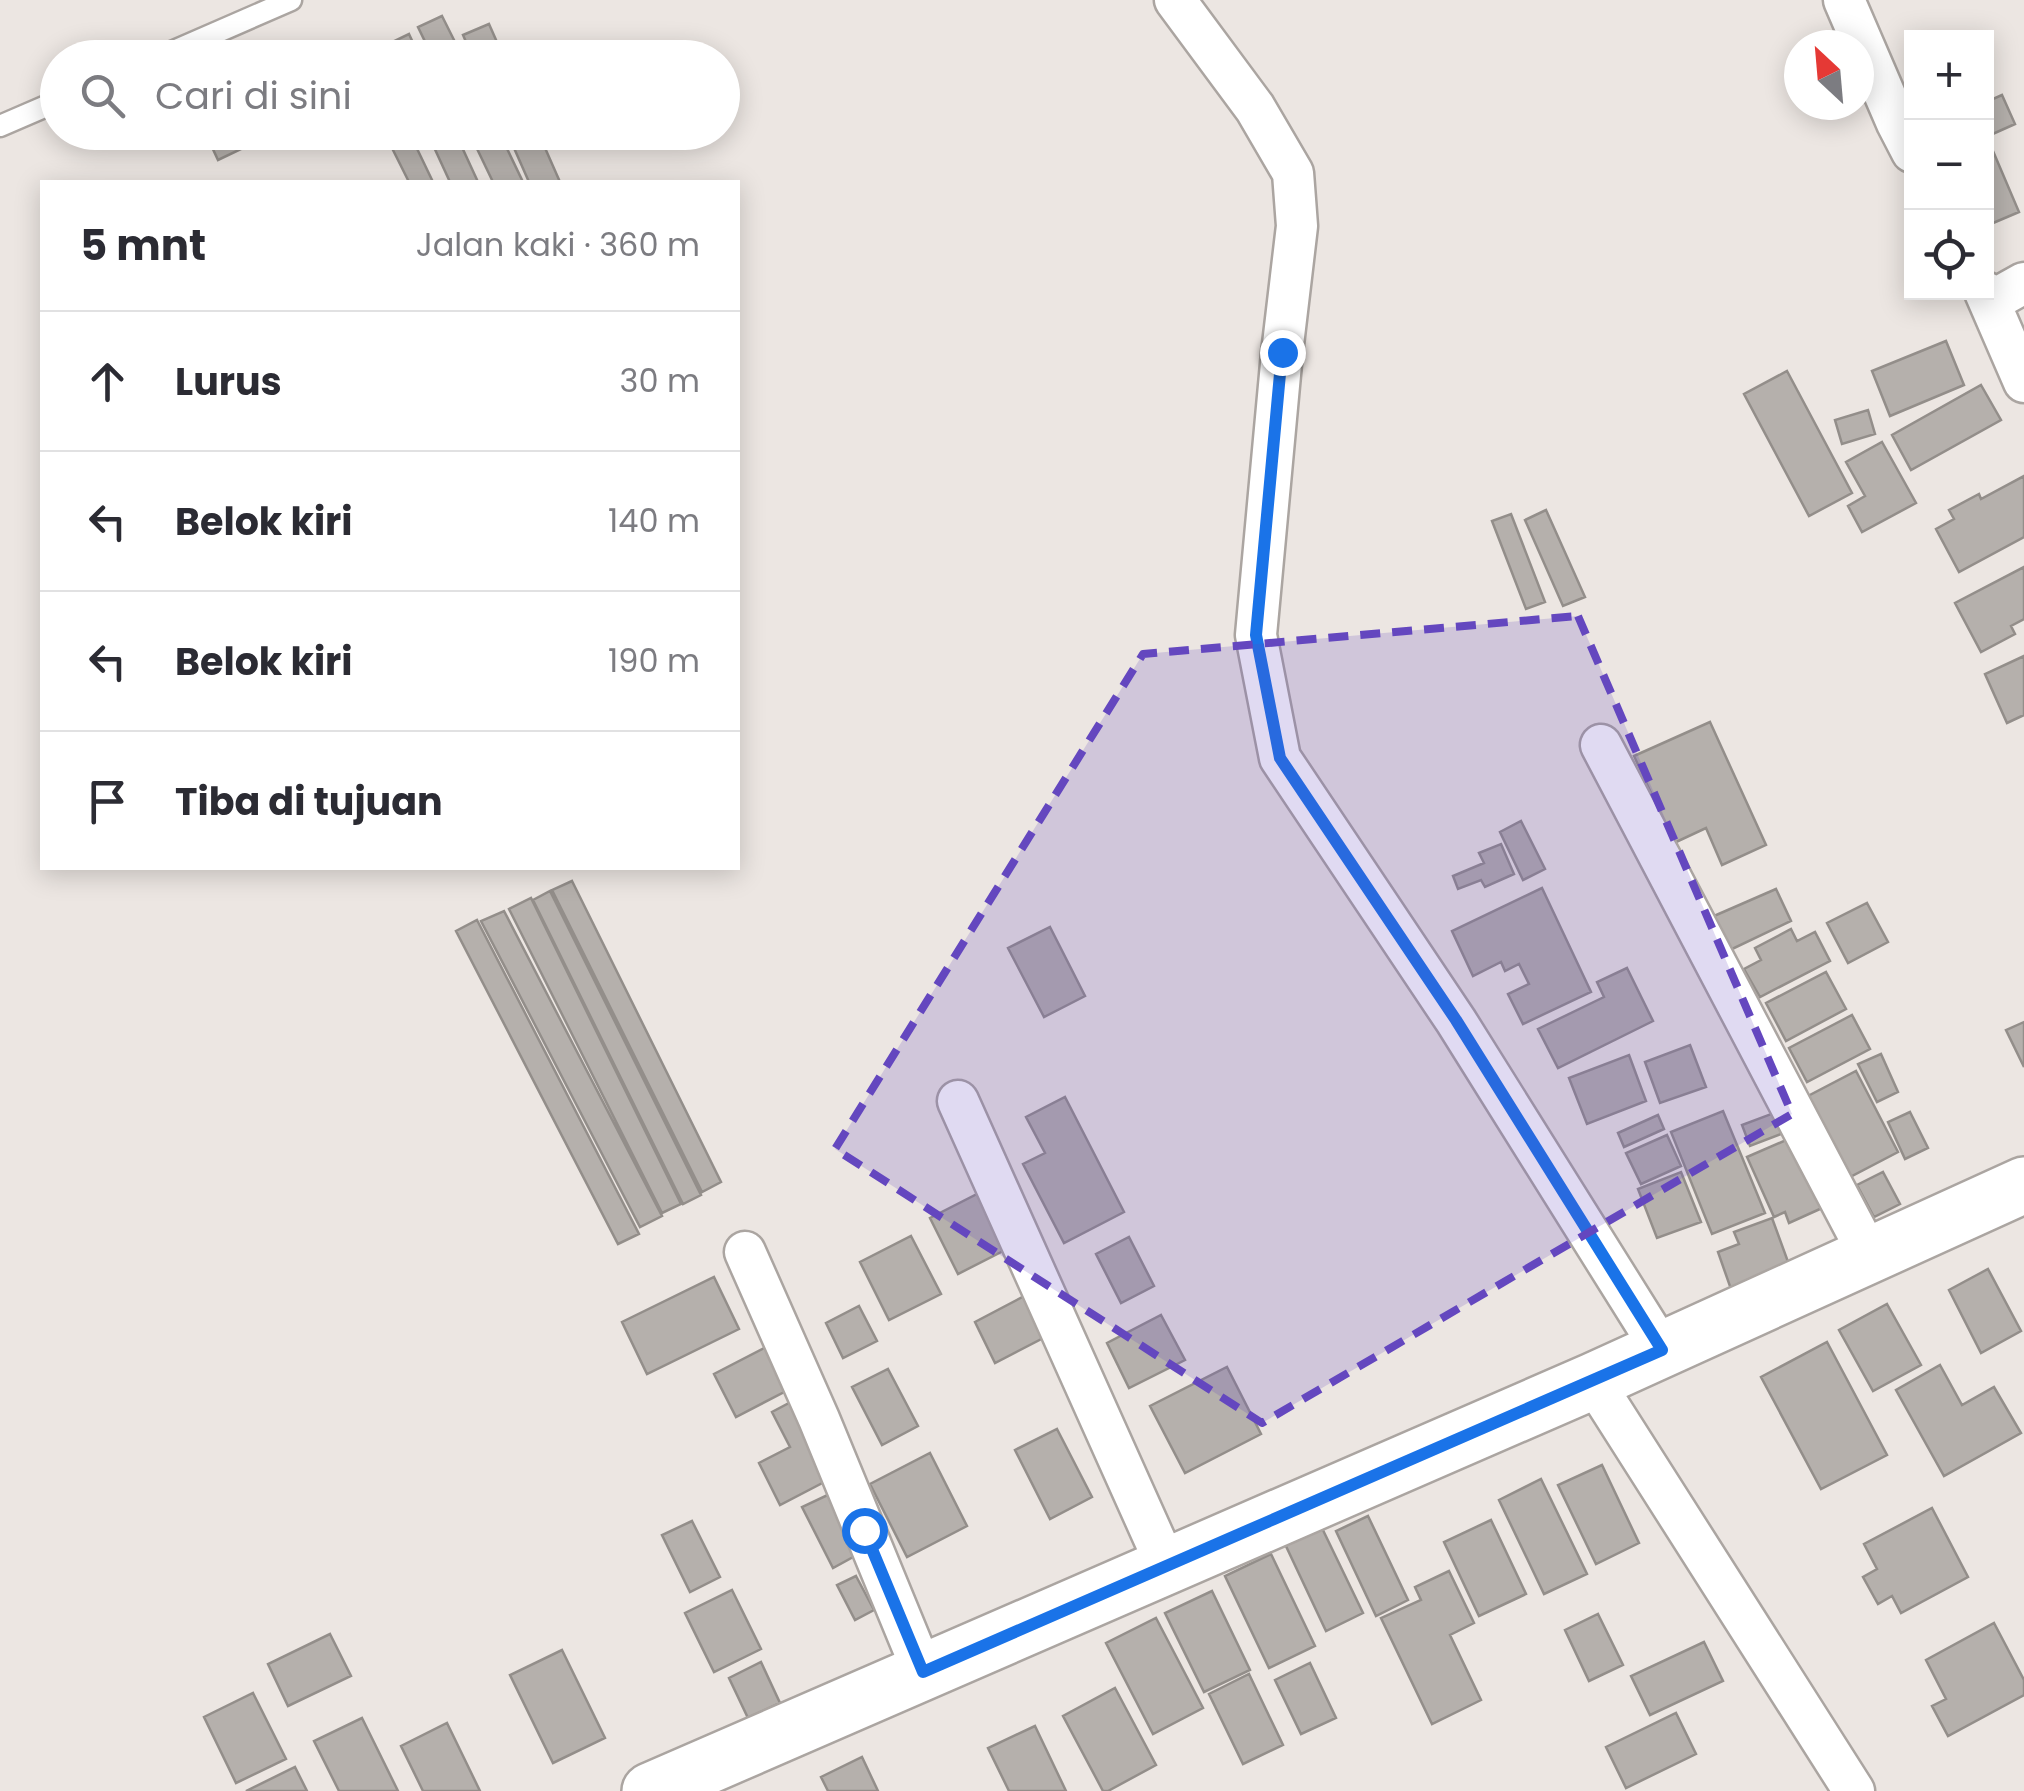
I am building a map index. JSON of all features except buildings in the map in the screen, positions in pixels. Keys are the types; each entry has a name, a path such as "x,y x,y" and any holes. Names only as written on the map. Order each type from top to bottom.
{"street":[{"path":"1175,0 1255,108 1292,174 1297,226 1256,635 1280,758 1456,1020 1662,1350"},
{"path":"1844,0 1904,138"},
{"path":"2000,292 2024,382"},
{"path":"1600,745 1870,1256"},
{"path":"958,1101 1167,1567"},
{"path":"650,1791 1592,1381 2024,1185"},
{"path":"745,1252 820,1418 923,1672"},
{"path":"1592,1381 1854,1791"}],"lane":[{"path":"199,40 290,0"},
{"path":"0,126 40,109"}],"highlighted area":[{"path":"1578,616 1792,1114 1262,1423 835,1149 1143,654"}],"route":[{"path":"864,1530 923,1672 1662,1350 1456,1020 1280,758 1256,635 1282,352"}]}
